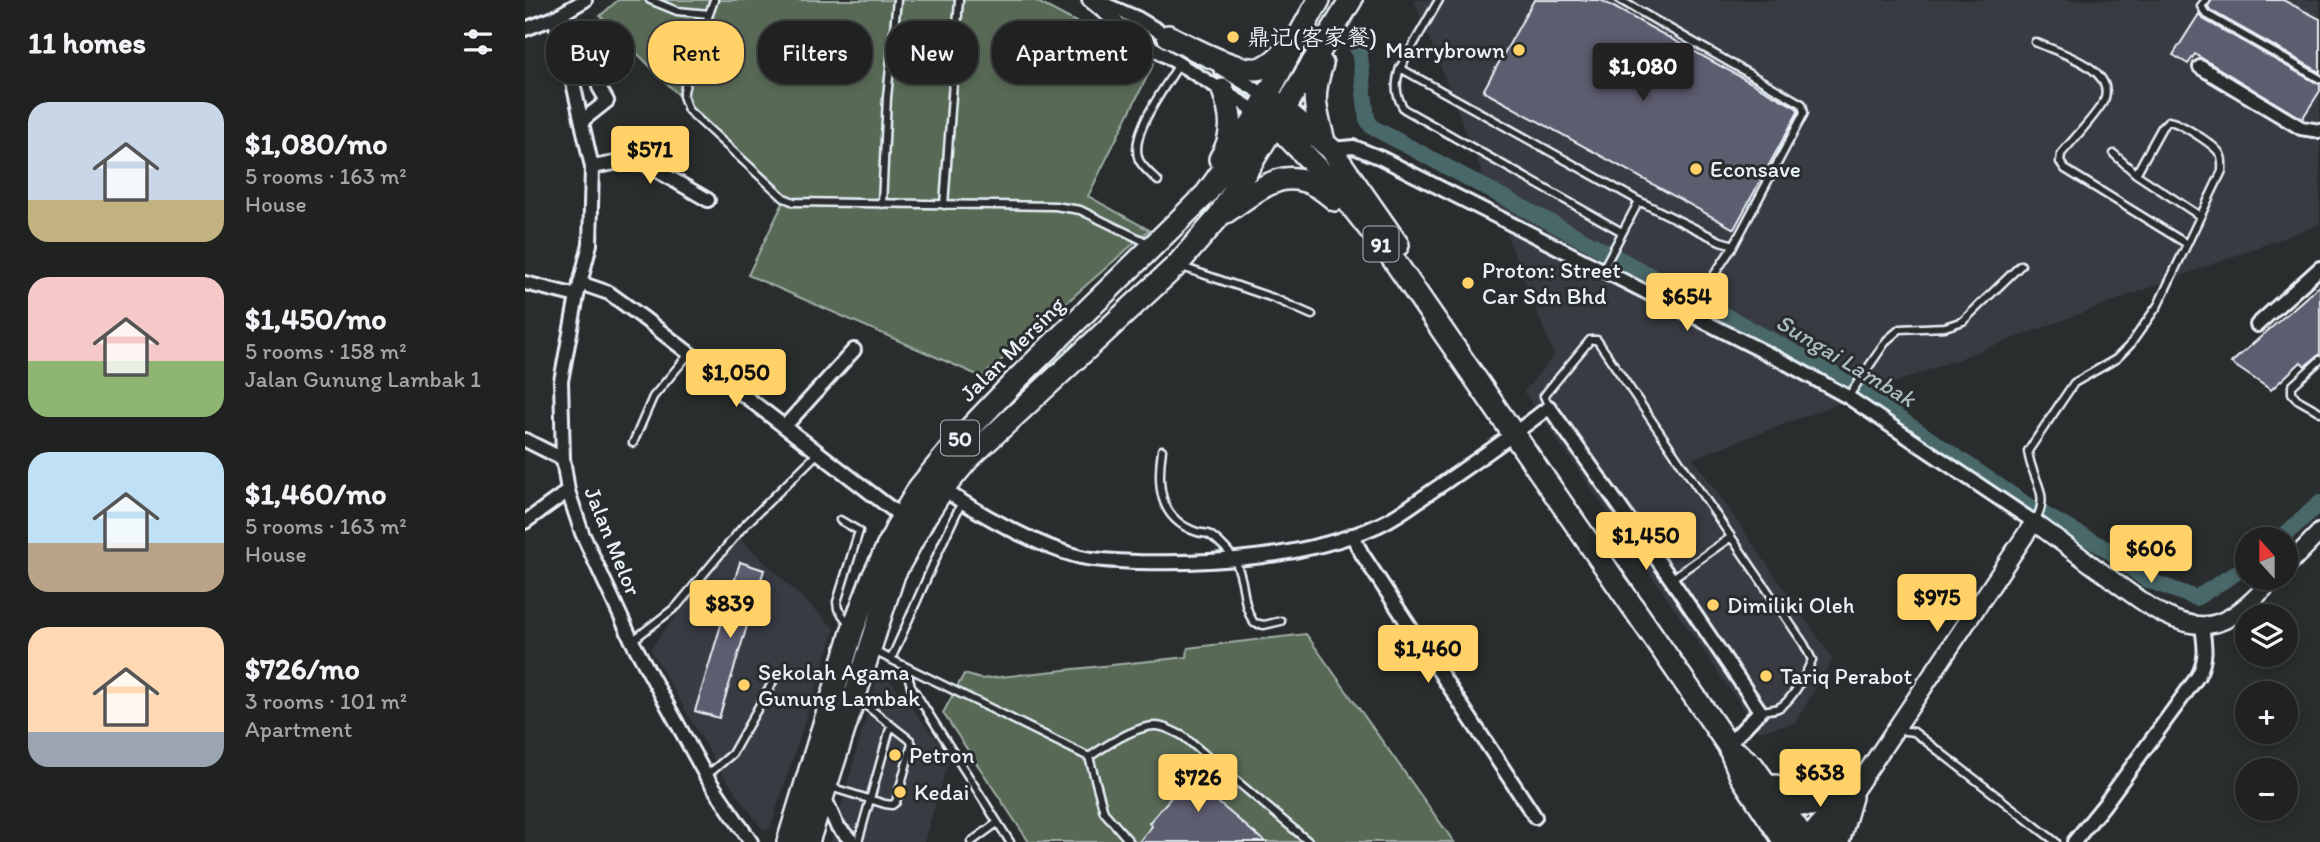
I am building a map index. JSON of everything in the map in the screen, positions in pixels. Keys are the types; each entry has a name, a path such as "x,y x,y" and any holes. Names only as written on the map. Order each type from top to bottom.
{"highway":[{"name":"Jalan Mersing","path":"809,842 894,574 925,517 943,489 969,458 1177,265 1217,219 1272,111 1297,37 1316,6"},
{"path":"1328,146 1315,103 1314,89 1340,20"},
{"name":"Jalan Mersing","path":"788,842 853,629 872,579 919,488 956,443 1016,380 1184,217 1272,111 1340,20"},
{"path":"1167,36 1246,70 1262,68 1276,60 1297,37"},
{"path":"1184,217 1198,189 1223,154 1230,132 1231,112 1223,90"},
{"name":"91","path":"1272,111 1328,146 1418,273 1472,374"},
{"name":"91","path":"1272,111 1391,256 1728,745 1741,776 1804,842"},
{"path":"1217,219 1259,189 1287,177 1310,180 1333,197 1391,256"},
{"name":"91","path":"1728,745 1753,766 1804,842"},
{"path":"1753,766 1794,802 1803,805 1816,805 1850,791"},
{"path":"1842,839 1850,791"}],"street":[{"path":"525,29 554,18 585,0"},
{"path":"1092,0 1137,18 1167,36 1272,111"},
{"path":"1092,0 1132,35 1223,90 1272,111"},
{"name":"Jalan Melor","path":"554,18 583,120 592,167 590,244 561,381 563,459 569,491 582,533 632,641 705,776 751,842"},
{"path":"2200,67 2301,128 2320,131"},
{"path":"583,120 607,101 599,87"},
{"path":"1328,146 1354,147 1381,158 1605,267 1848,397 2038,515 2153,609 2177,620 2203,626 2218,623 2235,614 2262,590"},
{"path":"592,167 626,161 644,163 708,200"},
{"path":"2257,325 2320,268"},
{"path":"525,283 608,293 902,517"},
{"path":"785,426 854,350"},
{"path":"943,489 962,502 1030,537 1080,557 1154,563 1234,558 1294,550 1352,535 1400,513 1515,434 1549,407 1671,579 1760,711 1728,745"},
{"path":"525,440 563,459"},
{"path":"525,522 569,491"},
{"path":"1804,842 1850,791 1895,730 2038,515"},
{"path":"2298,555 2320,533"},
{"path":"1352,535 1535,817"},
{"path":"2074,842 2197,677 2204,663 2206,650 2203,626"},
{"path":"824,789 837,826 855,842"}],"lane":[{"path":"650,0 677,10 709,14"},
{"path":"715,0 688,74 683,96 688,110 784,198 794,202 1055,206 1080,210 1155,246"},
{"path":"882,204 887,97 897,0"},
{"path":"944,205 960,0"},
{"path":"1439,0 1400,68 1396,80 1398,100 1404,109 1622,232"},
{"path":"1620,0 1803,104 1804,113 1734,245 1710,281"},
{"path":"2206,0 2201,6 2206,14 2320,79"},
{"path":"2035,42 2097,71 2105,83 2105,100 2061,154 2060,162 2065,169 2187,244"},
{"path":"1158,181 1140,163 1138,138 1180,63"},
{"path":"1400,68 1639,201 1720,241 1734,245"},
{"path":"2038,515 2043,497 2030,466 2028,451 2074,383 2116,359 2130,345 2158,304 2222,171 2222,157 2215,148 2176,121 2168,121 2136,174"},
{"path":"2113,154 2136,174 2200,216"},
{"path":"1605,267 1639,201"},
{"path":"1177,265 1273,298 1312,315"},
{"path":"1848,397 1887,340 1900,329 1945,327 1963,321 2021,265"},
{"path":"1549,407 1544,396 1546,392 1590,340 1597,340 1804,644 1812,660 1807,673 1787,702 1779,708 1760,711"},
{"path":"632,443 653,397 690,353"},
{"path":"2320,360 2292,386 2292,393 2297,399 2320,412"},
{"path":"1162,450 1158,480 1163,502 1179,522 1209,535 1234,558 1242,579 1247,613 1254,623 1264,625 1281,621"},
{"path":"632,641 677,606 742,528 819,452"},
{"path":"891,659 962,502"},
{"path":"840,520 859,531 837,603 838,609 853,629"},
{"path":"1671,579 1731,537"},
{"path":"869,649 1089,757 1104,813 1130,842"},
{"path":"906,667 911,686 1010,842"},
{"path":"705,776 732,754 776,676"},
{"path":"824,789 892,805 896,802 911,751 910,740 854,696"},
{"path":"1905,715 1913,732 2056,842"},
{"path":"855,842 891,725"},
{"path":"1089,757 1117,738 1155,726 1173,731 1183,736 1309,842"},
{"path":"1895,730 1913,732"},
{"path":"971,842 997,822"}],"shaded area":[{"path":"1414,0 2320,0 2320,224 1693,458 1833,659 1795,723 1759,731 1524,392 1554,355"},
{"name":"Sekolah Agama Gunung Lambak","path":"738,537 835,629 770,829 763,830 722,773 650,649"},
{"path":"880,668 950,756 924,842 831,842"}],"green space":[{"path":"618,0 1034,0 1074,21 992,21 992,84 1144,84 1088,196 1149,230 982,377 748,275 784,201 668,84 744,84 744,21 648,21 648,64 634,50 634,21 605,21 600,16"},
{"path":"1306,634 1454,842 1029,842 943,713 964,674 981,679 1187,657 1188,648"}],"building":[{"name":"Econsave","path":"1534,0 1601,0 1797,108 1798,112 1734,229 1483,91"},
{"path":"2212,0 2283,0 2320,19 2320,72 2210,10 2208,6"},
{"path":"2199,14 2203,19 2320,85 2320,91 2302,119 2195,54 2188,64 2173,55"},
{"path":"2320,285 2320,354 2305,366 2301,362 2271,390 2231,363"},
{"path":"740,562 764,570 719,718 695,711"},
{"path":"1202,761 1228,784 1214,799 1265,842 1139,842 1152,826 1149,823"}],"waterway":[{"name":"Sungai Lambak","path":"1356,45 1360,56 1367,119 1372,127 1831,372 2030,507 2105,548 2145,579 2196,598 2235,574"},
{"name":"Sungai Lambak","path":"2293,527 2320,503"}],"place":[{"name":"鼎记(客家餐)","path":"1233,37"},
{"name":"Marrybrown","path":"1519,50"},
{"name":"Econsave","path":"1696,169"},
{"name":"Proton: Street Car Sdn Bhd","path":"1468,283"},
{"name":"Dimiliki Oleh","path":"1713,605"},
{"name":"Tariq Perabot","path":"1766,676"},
{"name":"Sekolah Agama Gunung Lambak","path":"744,685"},
{"name":"Petron","path":"895,755"},
{"name":"Kedai","path":"900,792"}]}
